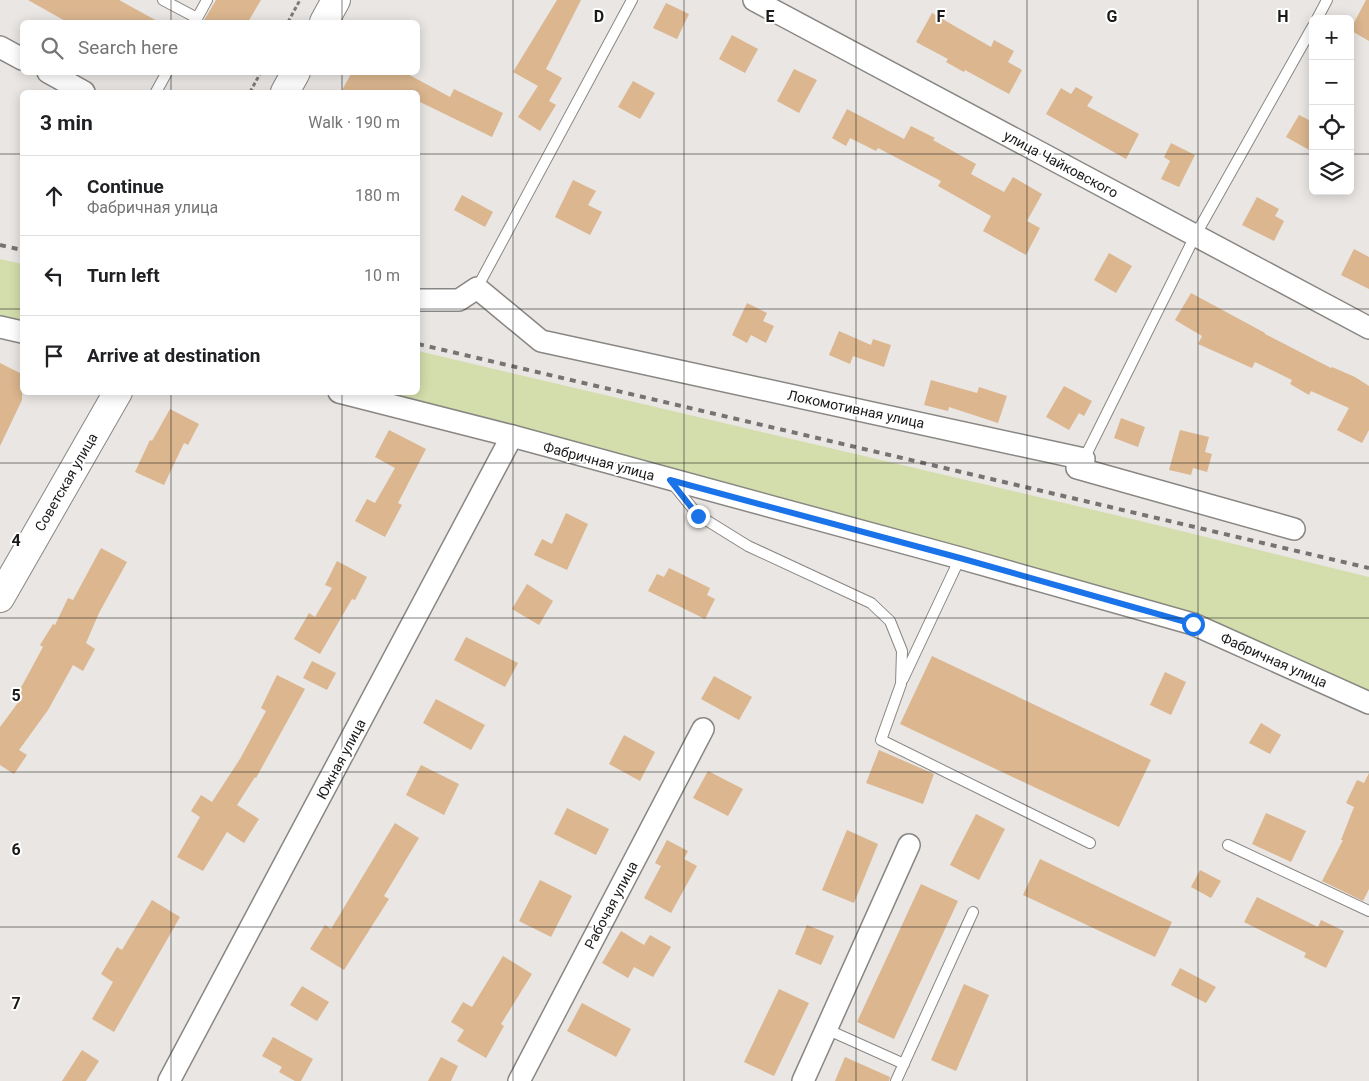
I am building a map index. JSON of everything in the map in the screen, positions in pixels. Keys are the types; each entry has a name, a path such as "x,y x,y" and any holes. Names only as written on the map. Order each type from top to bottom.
{"main road":[{"path":"325,20 336,0"},
{"path":"286,90 294,75"},
{"name":"Советская улица","path":"0,598 116,395"}],"street":[{"name":"улица Чайковского","path":"754,0 1369,328"},
{"path":"0,46 20,58"},
{"path":"53,75 80,90"},
{"path":"420,300 459,300 477,288"},
{"name":"Локомотивная улица","path":"477,288 541,341 1084,460"},
{"path":"0,327 20,332"},
{"name":"Фабричная улица","path":"351,395 512,436 960,558 1193,624 1369,703"},
{"name":"Южная улица","path":"169,1081 512,436"},
{"path":"1084,460 1077,468 1294,529"},
{"name":"Рабочая улица","path":"519,1081 703,729"},
{"path":"803,1081 909,845"}],"lane":[{"path":"163,0 196,20 207,0"},
{"path":"477,288 632,0"},
{"path":"1319,15 1327,0"},
{"path":"1084,460 1195,236 1309,33"},
{"path":"157,90 165,75"},
{"path":"670,480 698,516 748,546 871,603 890,621 902,650 901,684"},
{"path":"960,558 901,684 881,740 1090,843"},
{"path":"1228,845 1369,911"},
{"path":"896,1081 973,912"},
{"path":"826,1029 904,1064"}],"path":[{"path":"289,20 300,0"},
{"path":"251,90 259,75"}],"green space":[{"path":"0,259 20,264 20,321 0,316"},
{"path":"420,351 1128,518 1369,577 1369,693 1195,617 744,490 391,395 420,395"}],"building":[{"path":"28,0 119,0 155,20 63,20"},
{"path":"216,0 261,0 249,20 204,20"},
{"path":"557,0 581,0 546,69 562,78 549,101 556,105 540,131 518,117 538,86 513,72"},
{"path":"1366,0 1369,0 1369,41 1354,32 1354,22"},
{"path":"666,3 689,14 677,39 653,28"},
{"path":"932,13 991,47 994,40 1014,51 1008,62 1022,70 1009,94 946,62 948,59 916,42"},
{"path":"732,35 758,49 745,73 719,59"},
{"path":"794,69 817,80 799,113 777,101"},
{"path":"350,75 410,75 450,97 454,89 503,113 492,137 420,102 420,90 342,90"},
{"path":"633,81 655,93 640,119 618,107"},
{"path":"1076,87 1093,97 1087,106 1139,134 1126,159 1046,114 1061,88 1071,94"},
{"path":"847,109 904,139 911,126 935,138 933,140 976,164 971,174 1004,192 1013,177 1042,194 1027,221 1040,228 1026,255 983,231 991,216 938,186 941,181 878,148 876,151 850,138 846,146 832,138"},
{"path":"1299,115 1309,120 1309,150 1286,137"},
{"path":"1171,143 1195,155 1179,187 1161,179 1170,161 1164,157"},
{"path":"573,180 596,191 588,205 602,212 590,235 555,217"},
{"path":"462,195 493,212 485,227 454,210"},
{"path":"1257,197 1279,209 1275,216 1284,221 1274,241 1242,225"},
{"path":"1354,249 1369,257 1369,289 1341,275"},
{"path":"1109,253 1132,266 1116,293 1094,280"},
{"path":"1191,293 1265,334 1331,368 1355,377 1369,386 1369,430 1362,443 1337,430 1349,408 1311,391 1309,395 1290,384 1292,380 1255,362 1252,368 1198,344 1202,336 1175,320"},
{"path":"747,303 767,313 763,321 774,326 766,343 751,335 747,343 732,335"},
{"path":"839,331 871,345 873,339 891,345 884,367 853,356 850,364 829,355"},
{"path":"0,363 20,373 20,395 22,395 22,400 0,446"},
{"path":"931,380 977,393 979,387 1007,396 998,423 949,407 948,411 924,405"},
{"path":"1064,386 1092,401 1084,416 1079,413 1069,430 1046,417"},
{"path":"170,409 199,424 188,445 184,443 164,485 135,472 150,440 152,441"},
{"path":"1121,418 1145,427 1138,447 1114,438"},
{"path":"389,430 426,449 398,503 402,505 385,537 355,521 367,499 375,503 395,468 375,457"},
{"path":"1180,430 1209,437 1205,452 1212,454 1207,472 1193,468 1191,475 1169,470"},
{"path":"566,513 588,524 567,570 534,555 542,539 552,544"},
{"path":"101,548 127,562 99,613 86,643 95,649 83,671 73,665 48,710 19,750 27,755 14,774 0,765 0,727 23,696 18,693 43,647 40,645 53,624 55,625 68,598 73,600"},
{"path":"337,561 367,577 355,600 352,599 320,654 294,639 309,613 315,617 332,588 325,585"},
{"path":"669,568 710,588 707,595 715,599 705,619 648,591 657,574 664,577"},
{"path":"527,584 553,601 539,625 512,609"},
{"path":"466,637 518,663 505,687 454,660"},
{"path":"932,656 1151,760 1119,827 900,724"},
{"path":"312,661 336,673 327,690 303,678"},
{"path":"1165,672 1186,682 1171,715 1150,705"},
{"path":"277,675 305,689 256,778 237,805 259,819 244,843 227,832 203,871 177,857 200,817 191,811 201,795 212,802 240,759 266,711 261,708"},
{"path":"714,676 752,697 739,720 701,699"},
{"path":"436,699 485,725 471,750 423,723"},
{"path":"1261,723 1281,735 1270,754 1249,743"},
{"path":"624,735 655,752 640,781 609,764"},
{"path":"879,750 934,774 923,804 866,783"},
{"path":"421,765 459,784 444,815 406,795"},
{"path":"708,771 743,789 728,816 693,798"},
{"path":"1369,773 1369,889 1363,901 1322,881 1343,840 1341,840 1354,807 1346,803 1357,780 1364,783"},
{"path":"567,808 609,829 596,855 554,834"},
{"path":"1266,813 1306,831 1291,862 1252,844"},
{"path":"976,814 1005,829 979,880 950,865"},
{"path":"395,823 419,838 384,896 389,899 344,970 310,949 325,925 331,929"},
{"path":"847,830 878,844 854,903 822,890"},
{"path":"667,840 688,851 684,859 697,866 671,913 644,898 661,866 655,863"},
{"path":"1040,859 1172,922 1155,957 1023,895"},
{"path":"1200,870 1221,881 1211,898 1191,887"},
{"path":"540,880 572,896 551,937 519,921"},
{"path":"921,884 958,901 894,1039 857,1022"},
{"path":"1257,897 1318,927 1321,920 1344,931 1326,968 1304,957 1306,953 1244,922"},
{"path":"152,900 180,917 114,1032 92,1019 113,982 101,974 117,947 122,950"},
{"path":"807,925 834,936 821,965 795,954"},
{"path":"621,931 644,945 650,935 671,947 653,977 634,967 628,978 602,963"},
{"path":"503,956 532,974 501,1024 504,1026 486,1058 457,1041 464,1030 451,1022 463,1002 472,1007"},
{"path":"1180,968 1216,987 1206,1003 1171,985"},
{"path":"964,984 989,995 956,1071 931,1060"},
{"path":"302,986 329,1002 317,1021 290,1005"},
{"path":"779,989 809,1003 774,1076 744,1062"},
{"path":"582,1003 631,1029 616,1057 567,1031"},
{"path":"273,1037 313,1059 301,1081 295,1081 279,1072 282,1067 262,1056"},
{"path":"82,1050 99,1061 86,1081 62,1081"},
{"path":"441,1057 458,1066 451,1081 428,1081"},
{"path":"845,1057 890,1077 889,1081 835,1081"}],"railway":[{"path":"0,245 20,250"},
{"path":"420,344 1369,568"}],"route":[{"path":"698,516 670,480 960,558 1193,624"}]}
